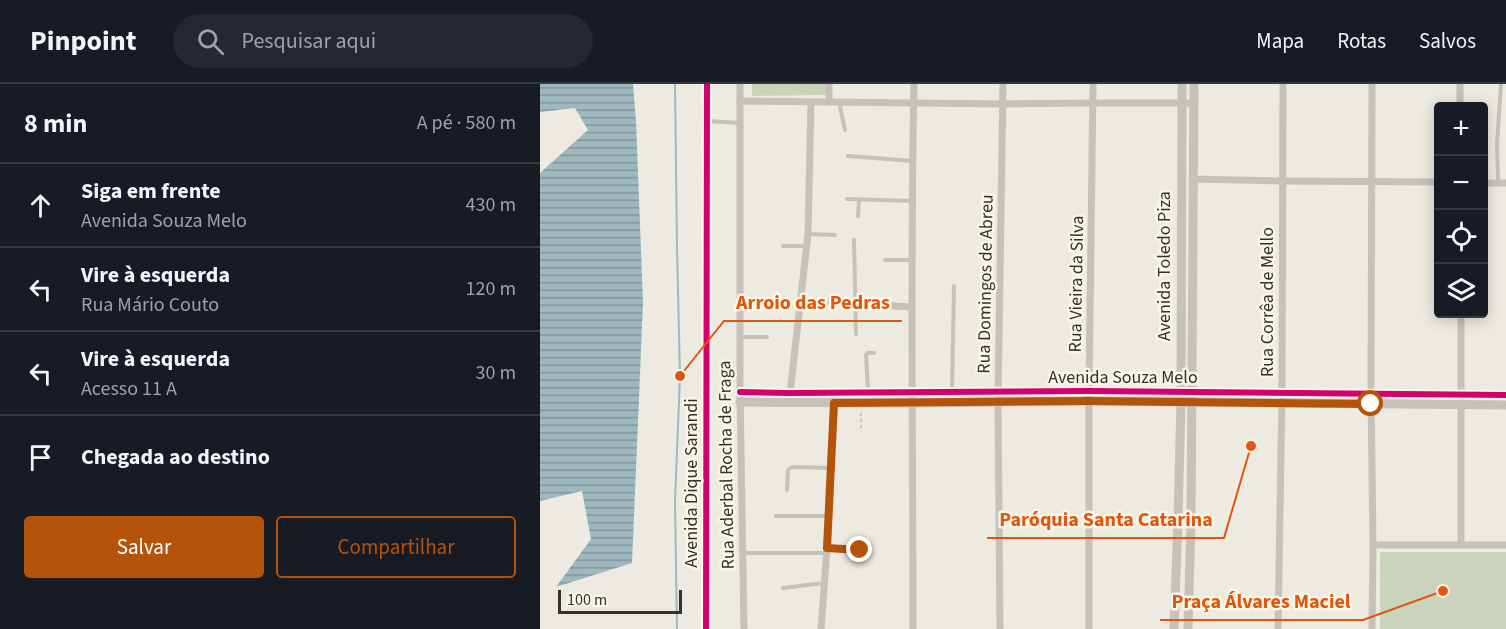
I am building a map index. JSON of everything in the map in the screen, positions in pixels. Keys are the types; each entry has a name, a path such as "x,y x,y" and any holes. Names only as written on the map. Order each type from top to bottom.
{"street":[{"name":"Avenida Dique Sarandi","path":"706,84 706,629"},
{"name":"Rua Aderbal Rocha de Fraga","path":"740,84 740,397 744,629"},
{"path":"829,84 829,101"},
{"path":"913,629 911,307 914,84"},
{"name":"Rua Domingos de Abreu","path":"1000,629 998,397 1003,84"},
{"name":"Rua Vieira da Silva","path":"1089,629 1093,84"},
{"name":"Avenida Toledo Piza","path":"1174,629 1180,402 1182,84"},
{"name":"Avenida Toledo Piza","path":"1188,629 1194,84"},
{"name":"Rua Corrêa de Mello","path":"1278,629 1282,403 1282,84"},
{"path":"1372,84 1372,629"},
{"path":"1460,84 1460,102"},
{"path":"740,101 914,104 1193,104"},
{"path":"789,398 808,234 811,102"},
{"path":"1193,179 1434,182"},
{"path":"800,300 911,307"},
{"path":"1461,318 1461,545"},
{"name":"Avenida Souza Melo","path":"740,397 834,398 868,393 913,398 1282,392 1371,393 1506,405"},
{"name":"Avenida Souza Melo","path":"834,398 861,403 952,393 998,397"},
{"name":"Avenida Souza Melo","path":"1089,396 1180,402 1371,404 1460,400 1506,395"},
{"path":"821,629 834,398"},
{"path":"1178,519 1191,519"},
{"path":"1373,545 1506,545"}],"lane":[{"path":"1501,84 1497,144 1502,183"},
{"path":"839,102 845,130"},
{"path":"707,121 740,123"},
{"path":"848,156 913,161"},
{"path":"848,199 912,201"},
{"path":"858,216 859,199"},
{"path":"808,234 835,235"},
{"path":"854,240 856,334"},
{"path":"783,246 807,246"},
{"path":"885,260 912,260"},
{"path":"952,393 954,286"},
{"path":"740,337 766,338"},
{"path":"868,393 866,355 874,353"},
{"path":"787,490 788,470 792,467 831,468"},
{"path":"776,516 828,516"},
{"path":"742,553 860,550"},
{"path":"783,588 824,583"}],"path":[{"path":"861,403 861,428"}],"green space":[{"path":"752,84 827,84 827,95 752,96"},
{"path":"1380,552 1506,552 1506,629 1380,629"}],"water":[{"path":"540,84 633,84 643,303 632,563 556,587 591,539 582,491 540,501 540,173 588,130 575,108 540,112"}],"waterway":[{"path":"675,84 680,376 675,501 677,629"}],"cycle path":[{"path":"706,629 707,84"},
{"path":"740,392 1089,391 1506,395"}],"place":[{"name":"Arroio das Pedras","path":"680,376"},
{"name":"Paróquia Santa Catarina","path":"1251,446"},
{"name":"Praça Álvares Maciel","path":"1443,591"}],"route":[{"path":"860,550 827,548 834,403 1089,401 1371,404"}]}
